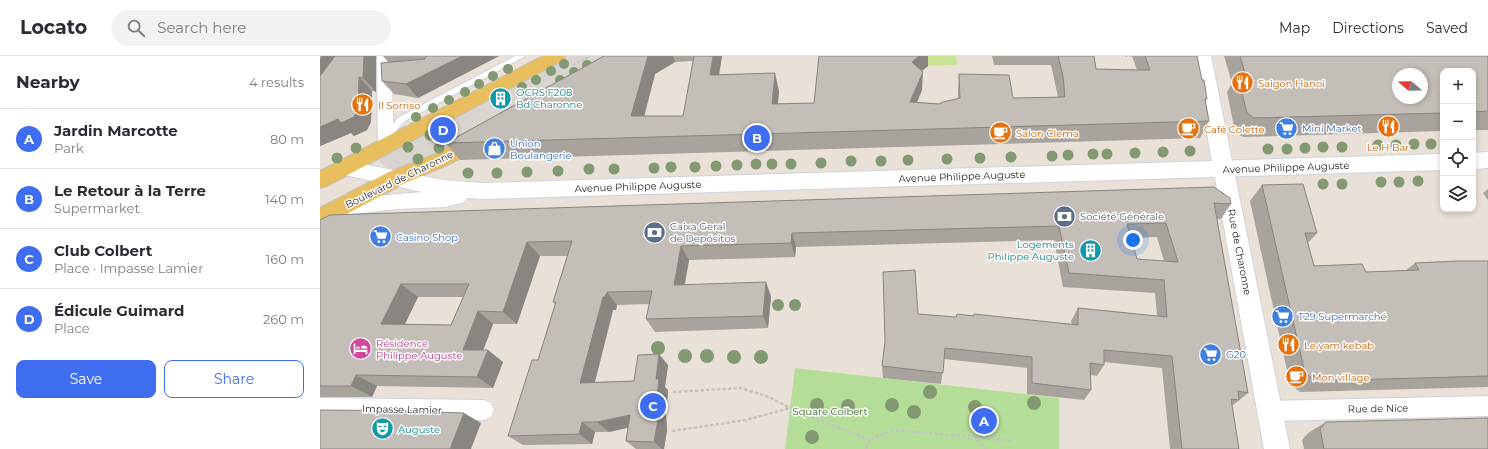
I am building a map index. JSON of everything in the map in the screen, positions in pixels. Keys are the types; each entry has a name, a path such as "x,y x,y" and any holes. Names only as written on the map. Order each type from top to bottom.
{"main road":[{"path":"320,180 343,168 385,142 557,56"},
{"name":"Rue de Charonne","path":"1202,56 1276,449"},
{"name":"Boulevard de Charonne","path":"320,218 396,178 445,158 493,131"},
{"path":"1476,161 1488,160"},
{"name":"Avenue Philippe Auguste","path":"343,168 443,188 482,191 1440,162"},
{"name":"Avenue Philippe Auguste","path":"342,207 397,201 444,199 482,191"}],"street":[{"path":"384,56 388,73 385,142"},
{"name":"Rue de Nice","path":"1269,411 1488,406"},
{"name":"Impasse Lamier","path":"320,408 484,410"}],"lane":[{"path":"385,142 402,119 521,56"}],"path":[{"path":"1125,56 1132,56"},
{"path":"673,392 741,388 769,397 790,408 869,440 893,430 1012,441"},
{"path":"672,430 740,422 767,416 790,408"},
{"path":"974,437 986,449"},
{"path":"866,449 869,440"}],"green space":[{"path":"826,56 956,56 957,65 902,66"},
{"name":"Square Colbert","path":"795,368 1059,398 1059,449 785,449"}],"shaded area":[{"path":"570,56 612,56 411,166 395,170 387,168 379,161 382,156"}],"building":[{"path":"335,56 364,56 363,78 359,77 358,109 354,117 341,123 338,119 320,127 320,76"},
{"path":"426,56 462,56 406,84 382,81 381,63 425,59"},
{"path":"604,56 648,56 631,116 683,116 694,56 713,56 710,75 775,73 772,104 814,103 819,56 919,56 912,62 923,72 910,102 939,104 960,98 959,74 1009,75 1013,98 1065,97 1063,76 1058,56 1094,56 1096,69 1150,70 1145,56 1197,56 1202,80 1204,80 1207,99 1205,99 1209,121 446,143"},
{"path":"1240,56 1488,56 1488,111 1476,112 1476,68 1440,68 1440,113 1254,118 1247,113 1237,73 1245,73"},
{"path":"1303,184 1317,233 1305,233 1314,266 1362,264 1366,272 1419,270 1415,263 1488,261 1488,376 1316,381 1305,373 1262,185"},
{"path":"1214,187 1230,198 1231,204 1214,203 1248,393 1238,391 1239,400 1231,399 1239,449 1182,449 1172,356 1104,350 1104,365 1090,363 1091,390 1032,383 1032,357 945,348 943,373 882,366 885,341 883,272 915,270 918,314 956,317 957,314 974,316 974,314 1078,325 1078,308 1167,317 1164,280 1069,273 1059,226 792,233 791,243 681,246 674,285 766,282 763,316 646,319 652,291 607,292 605,297 603,297 580,383 634,381 638,355 659,354 656,379 659,379 656,405 658,420 654,442 626,441 630,415 597,422 582,422 579,434 508,436 532,360 538,360 556,302 553,302 572,241 527,242 503,312 478,311 463,350 488,350 477,377 356,375 351,386 320,386 320,220 330,215","holes":["1166,223 1178,262 1137,259 1127,224","401,284 469,284 451,325 381,324"]},
{"path":"320,410 436,411 464,413 450,449 320,449"},
{"path":"1488,418 1488,449 1324,449 1320,429 1326,422"}],"place":[{"name":"Saigon Hanoi","path":"1243,83"},
{"name":"OCRS F208 Bd Charonne","path":"500,98"},
{"name":"Il Sorriso","path":"362,105"},
{"name":"Le H Bar","path":"1388,127"},
{"name":"Mini Market","path":"1287,128"},
{"name":"Café Colette","path":"1188,129"},
{"name":"Édicule Guimard","path":"443,130"},
{"name":"Salon Clema","path":"1000,133"},
{"name":"Le Retour à la Terre","path":"757,138"},
{"name":"Union Boulangerie","path":"495,149"},
{"name":"Société Générale","path":"1065,216"},
{"name":"Caixa Geral de Depósitos","path":"655,232"},
{"name":"Casino Shop","path":"380,237"},
{"name":"Logements Philippe Auguste","path":"1090,250"},
{"name":"T29 Supermarché","path":"1282,316"},
{"name":"Le yam kebab","path":"1289,345"},
{"name":"Résidence Philippe Auguste","path":"360,349"},
{"name":"G20","path":"1210,354"},
{"name":"Mon village","path":"1297,377"},
{"name":"Club Colbert","path":"653,406"},
{"name":"Jardin Marcotte","path":"984,421"},
{"name":"Auguste","path":"382,429"}]}
